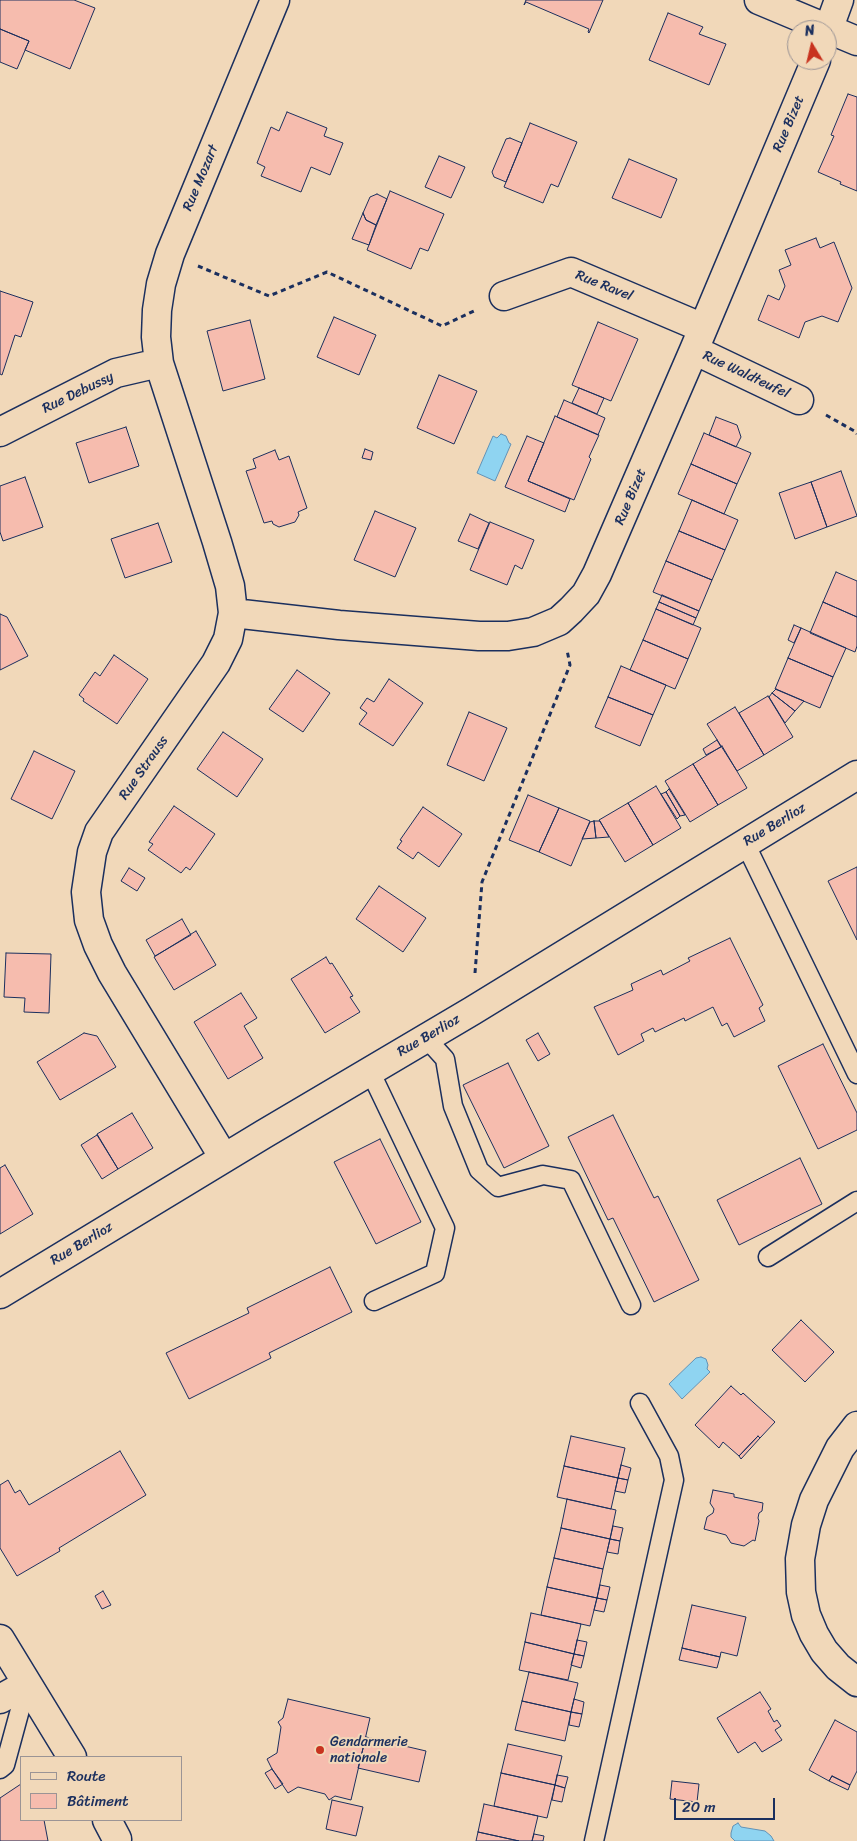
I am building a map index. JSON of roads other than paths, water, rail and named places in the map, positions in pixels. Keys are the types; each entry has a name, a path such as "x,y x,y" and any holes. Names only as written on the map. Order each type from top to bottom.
{"street":[{"name":"Rue Mozart","path":"159,363 156,337 157,310 161,284 170,254 275,0"},
{"path":"759,0 804,20"},
{"path":"832,20 839,0"},
{"path":"837,34 857,41"},
{"name":"Rue Bizet","path":"234,613 339,625 479,636 508,636 533,632 559,621 586,594 597,574 812,70"},
{"name":"Rue Ravel","path":"504,296 572,272 698,339"},
{"name":"Rue Waldteufel","path":"698,339 799,400"},
{"name":"Rue Debussy","path":"0,432 116,373 159,363"},
{"name":"Rue Strauss","path":"159,363 217,542 230,586 234,613 228,639 216,663 100,832 92,852 86,892 90,920 98,945 112,973 224,1158"},
{"name":"Rue Berlioz","path":"0,1294 472,1011 857,775"},
{"path":"857,1426 840,1448 814,1500 806,1525 800,1559 801,1592 806,1615 814,1634 838,1667 857,1682"},
{"path":"0,1639 71,1756"},
{"path":"0,1699 28,1684"}],"lane":[{"path":"745,843 857,1074"},
{"path":"426,1038 445,1059 453,1106 479,1170 498,1187 543,1175 571,1180 631,1305"},
{"path":"370,1071 445,1228 435,1273 374,1301"},
{"path":"768,1257 857,1201"},
{"path":"594,1841 674,1480 669,1456 640,1404"},
{"path":"0,1769 5,1765 28,1684"}],"water":[{"path":"501,434 506,436 511,444 495,481 477,473 493,436 497,438"},
{"path":"696,1358 706,1359 707,1369 710,1372 682,1399 669,1384"},
{"path":"738,1823 741,1827 765,1831 774,1841 735,1841 731,1837 731,1833 733,1826"}],"place":[{"name":"Gendarmerie nationale","path":"320,1750"}]}
